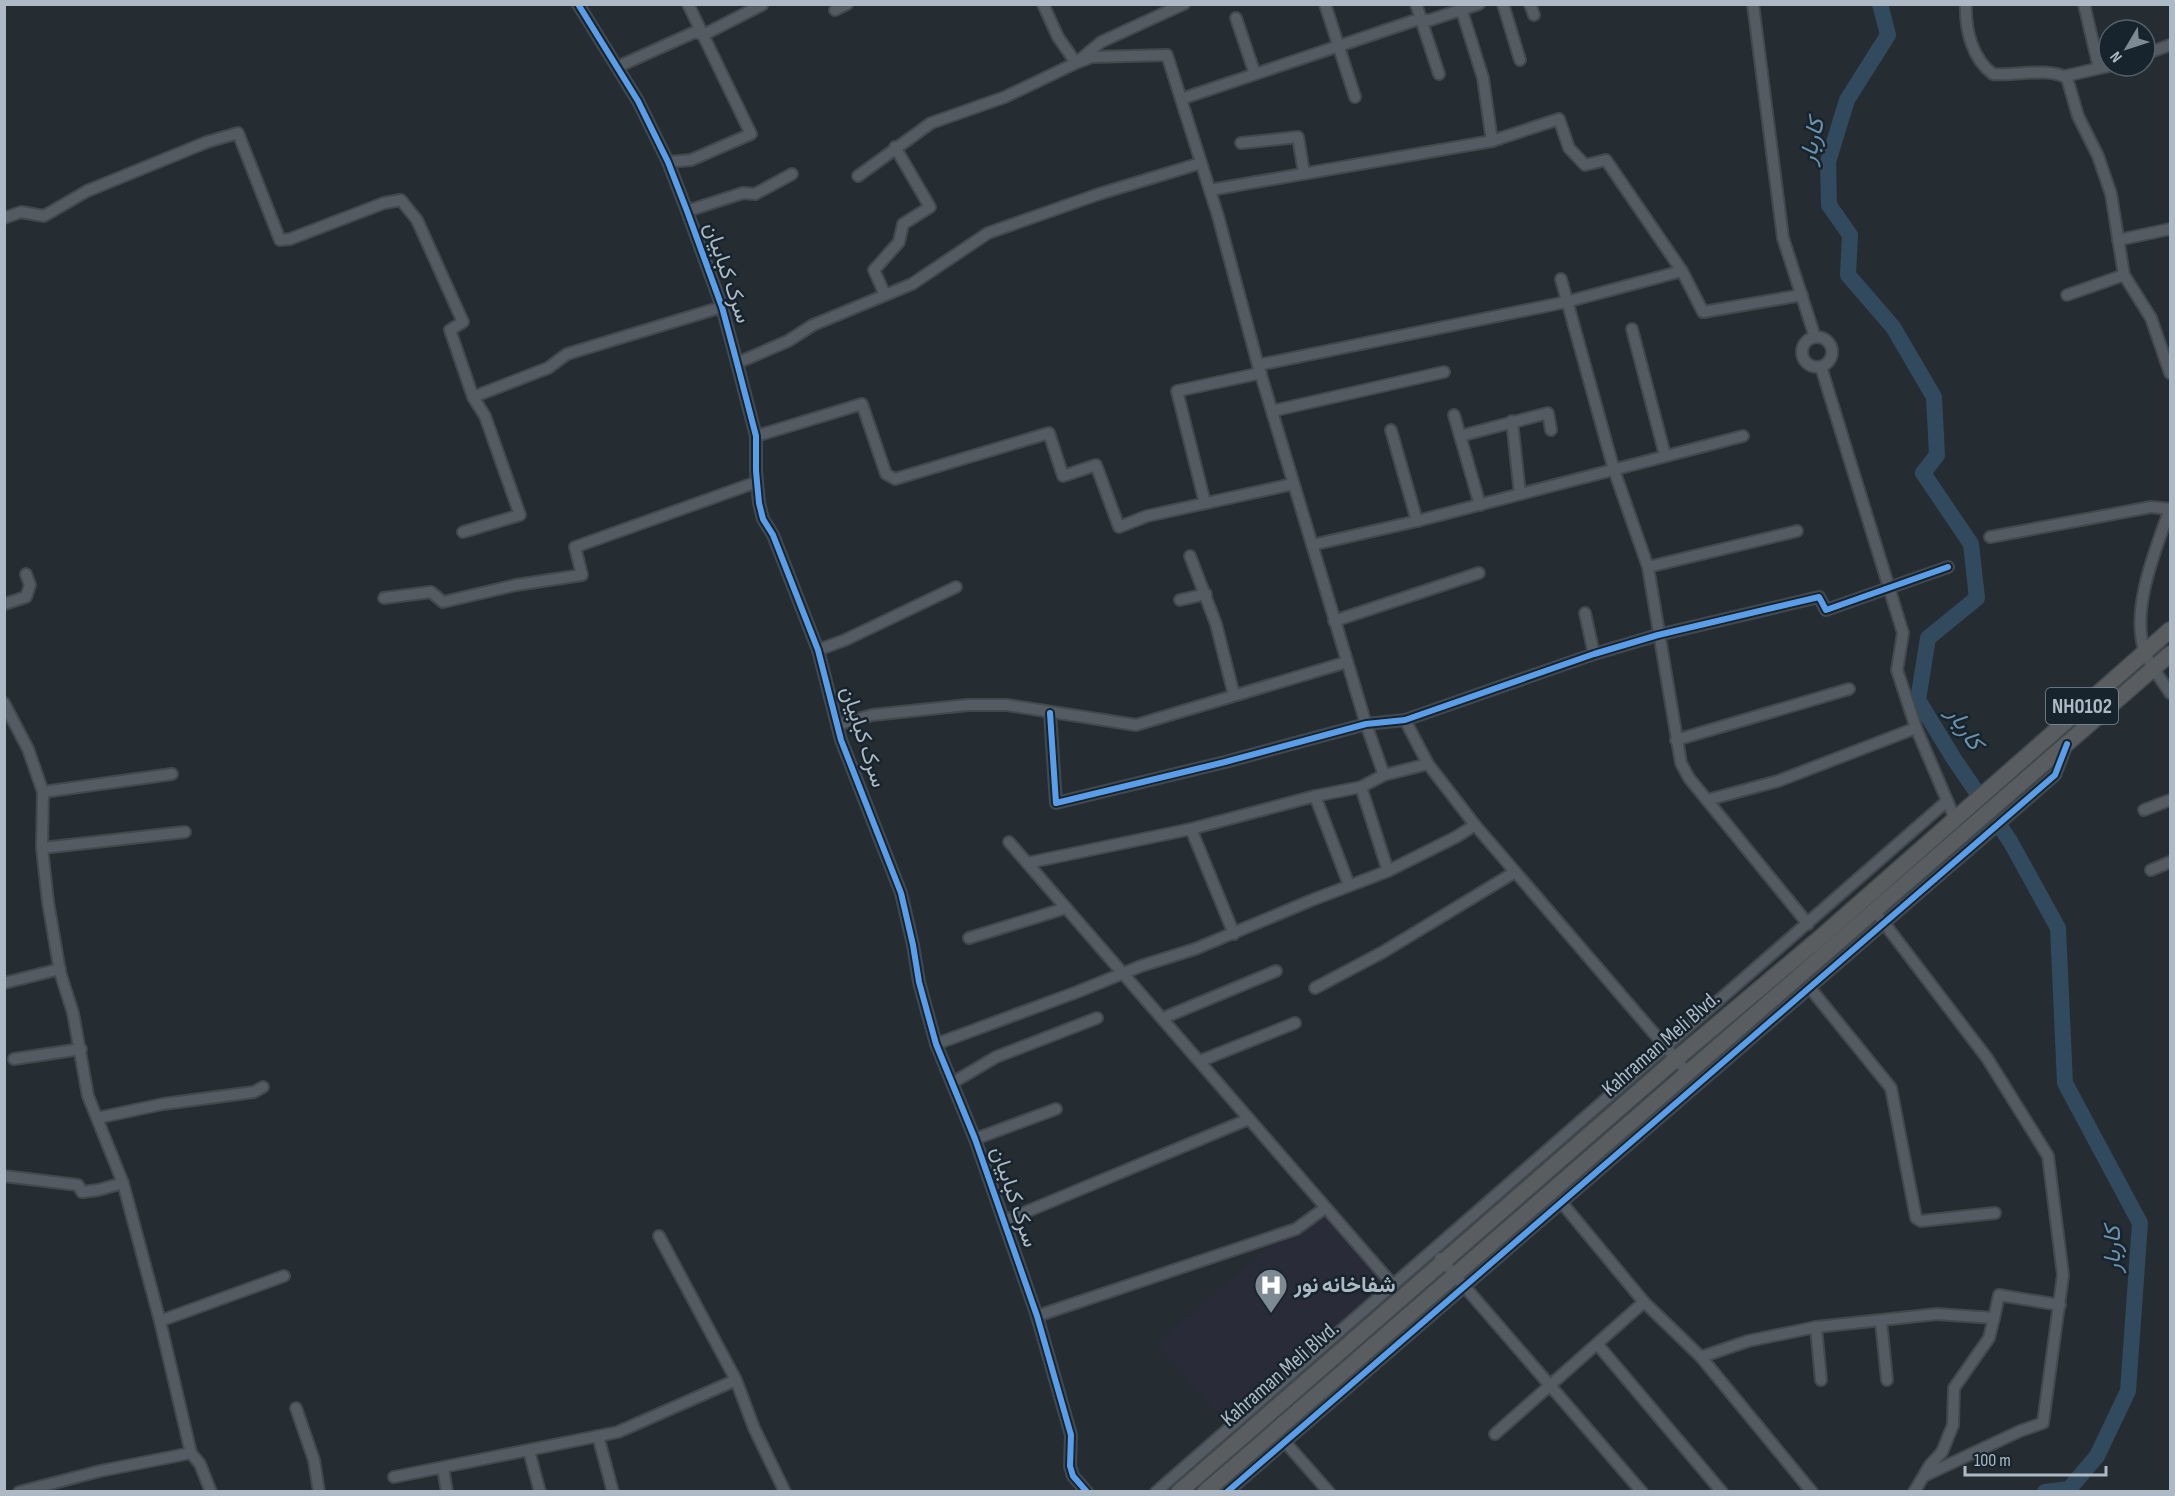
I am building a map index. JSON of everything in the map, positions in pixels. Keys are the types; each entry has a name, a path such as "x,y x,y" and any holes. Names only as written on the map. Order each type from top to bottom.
{"highway":[{"name":"Kahraman Meli Blvd.","path":"1179,1491 1438,1256 1672,1053 1820,938 2170,630"},
{"name":"Kahraman Meli Blvd.","path":"1205,1491 1460,1281 1688,1073 1968,831 2010,804 2067,744 2170,654"}],"street":[{"name":"سرک کبابیان","path":"578,4 638,101 668,162 722,307 756,436 758,482 763,519 773,535 818,650 837,725 901,893 919,982 936,1044 975,1139 1037,1316 1071,1436 1070,1466 1073,1476 1087,1491"},
{"path":"668,162 691,160 751,134 688,4"},
{"path":"835,10 847,4"},
{"path":"1043,4 1058,37 1076,63"},
{"path":"1076,63 1101,42 1184,4"},
{"path":"1325,4 1354,97"},
{"path":"1416,4 1439,74"},
{"path":"1181,99 1416,20 1430,20 1461,7 1479,4"},
{"path":"1503,4 1520,60"},
{"path":"1753,4 1783,238 1815,337"},
{"path":"1966,4 1965,20 1977,58 1993,74 2037,73 2065,76 2097,69"},
{"path":"2084,4 2097,45"},
{"path":"617,67 695,32 703,35 762,5"},
{"path":"1461,7 1483,78 1492,141"},
{"path":"1236,18 1256,74"},
{"path":"858,176 931,123 1005,97 1076,63 1092,57 1167,55 1210,190 1293,484 1366,724 1384,775"},
{"path":"2065,76 2069,82 2078,116 2098,156 2111,194 2124,275 2151,318 2170,373"},
{"path":"1210,190 1492,141 1559,119 1569,148 1585,165 1606,160 1682,271 1703,312 1802,295"},
{"path":"4,218 21,212 44,216 87,191 207,142 238,133 280,240 290,239 384,203 401,200 417,220 463,322 450,330 473,397 485,416 520,515 463,531"},
{"path":"1240,142 1298,137 1304,173"},
{"path":"885,295 874,270 899,242 903,224 930,207 895,147"},
{"path":"737,363 788,341 813,325 912,284 988,233 1099,194 1201,163"},
{"path":"687,211 743,193 755,194 792,174"},
{"path":"2118,240 2170,230"},
{"path":"1205,503 1177,391 1260,369 1566,302 1682,271"},
{"path":"2067,295 2124,275"},
{"path":"1561,279 1614,470 1648,567 1681,763 1689,778 1808,924"},
{"path":"473,397 548,368 567,354 722,307"},
{"path":"1632,329 1665,455"},
{"path":"1815,337 1825,339 1831,347 1831,357 1821,367 1807,364 1802,355 1803,346 1815,337"},
{"path":"1821,367 1903,633 1897,670 1916,728 1947,801 1958,816"},
{"path":"1272,411 1444,372"},
{"path":"756,436 862,404 886,474 896,479 1049,433 1063,476 1096,465 1119,527 1147,516 1293,484"},
{"path":"1460,436 1548,413 1551,430"},
{"path":"1454,415 1480,505"},
{"path":"1512,422 1520,494"},
{"path":"1391,430 1417,521"},
{"path":"1312,545 1417,521 1743,436"},
{"path":"384,598 431,592 443,602 516,585 582,575 575,547 758,482"},
{"path":"1990,537 2151,507 2170,509 2143,594 2139,621 2144,652 2170,693"},
{"path":"1648,567 1797,531"},
{"path":"1190,556 1206,594 1234,695"},
{"path":"1050,713 1056,803 1225,762 1366,724 1405,720 1594,654 1658,635 1819,597 1826,610 1948,567"},
{"path":"1335,621 1479,573"},
{"path":"4,604 26,597 30,585 26,574"},
{"path":"818,650 845,640 956,587"},
{"path":"1180,600 1206,594"},
{"path":"1585,614 1594,654"},
{"path":"837,725 872,715 968,705 1007,705 1136,724 1347,662"},
{"path":"1676,740 1849,689"},
{"path":"4,703 28,749 43,792 42,848 48,902 60,969 74,1012 88,1096 123,1183 160,1321 191,1453 200,1464 211,1491"},
{"path":"1405,720 1428,764 1475,825 1688,1073"},
{"path":"1707,800 1779,781 1916,728"},
{"path":"1027,863 1191,829 1315,796 1361,787 1384,775 1428,764"},
{"path":"43,792 172,774"},
{"path":"1361,787 1388,871"},
{"path":"1315,796 1349,885"},
{"path":"2144,810 2170,800"},
{"path":"1672,1053 1808,924 1947,801"},
{"path":"1227,1491 1285,1442 1460,1281 1562,1203 1885,924 1986,834 2010,804"},
{"path":"936,1044 1234,934 1349,885 1388,871 1475,825"},
{"path":"1191,829 1234,934"},
{"path":"42,848 185,832"},
{"path":"1009,842 1393,1285"},
{"path":"2151,870 2170,862"},
{"path":"1315,988 1383,952 1515,872"},
{"path":"969,938 1066,908"},
{"path":"1875,911 1988,1058 2048,1156 2063,1275 2043,1423 2020,1431 1924,1476"},
{"path":"4,983 60,969"},
{"path":"1163,1018 1276,971"},
{"path":"1810,988 1891,1088 1917,1218 1921,1221 1995,1213"},
{"path":"952,1083 996,1057 1097,1018"},
{"path":"1200,1061 1295,1023"},
{"path":"14,1059 81,1049"},
{"path":"97,1118 163,1104 254,1092 263,1087"},
{"path":"975,1139 1056,1108"},
{"path":"1004,1221 1249,1119"},
{"path":"4,1176 78,1185 82,1191 98,1190 123,1183"},
{"path":"1562,1203 1644,1302 1701,1357 1812,1491"},
{"path":"1037,1316 1296,1229 1325,1208"},
{"path":"660,1236 736,1380 781,1490"},
{"path":"1156,1491 1393,1285 1438,1256 1642,1491"},
{"path":"160,1321 284,1276"},
{"path":"1914,1491 1930,1465 1942,1452 1953,1425 1954,1388 1989,1338 1999,1295 2060,1305"},
{"path":"1495,1434 1644,1302"},
{"path":"1701,1357 1748,1341 1816,1327 1937,1314 1995,1318"},
{"path":"1881,1321 1887,1380"},
{"path":"1816,1327 1821,1380"},
{"path":"1598,1345 1722,1491"},
{"path":"394,1477 618,1432 736,1380"},
{"path":"296,1408 314,1460 319,1491"},
{"path":"598,1436 613,1491"},
{"path":"1285,1442 1329,1491"},
{"path":"529,1451 540,1491"},
{"path":"19,1491 100,1471 191,1453"},
{"path":"443,1468 447,1491"}],"shaded area":[{"name":"شفاخانه نور","path":"1323,1214 1385,1286 1226,1423 1157,1343 1280,1237"}],"waterway":[{"name":"کاربار","path":"1880,4 1888,35 1847,100 1828,162 1829,205 1850,235 1848,275 1893,327 1934,397 1937,455 1923,473 1971,544 1977,598 1928,638 1918,700 1954,759 2010,841 2058,928 2065,1083 2140,1223 2128,1391 2097,1456 2069,1489 2045,1492"}],"cycle path":[{"path":"578,4 638,101 668,162 722,307 756,436 756,471 763,519 773,535 818,650 841,740 901,893 919,982 936,1044 975,1139 1037,1316 1071,1435 1070,1466 1073,1476 1087,1492"},
{"path":"1050,713 1056,803 1225,762 1366,724 1405,720 1594,654 1658,635 1819,597 1826,610 1948,567"},
{"path":"1227,1492 2055,775 2067,744"}],"place":[{"name":"شفاخانه نور","path":"1271,1314"}]}
